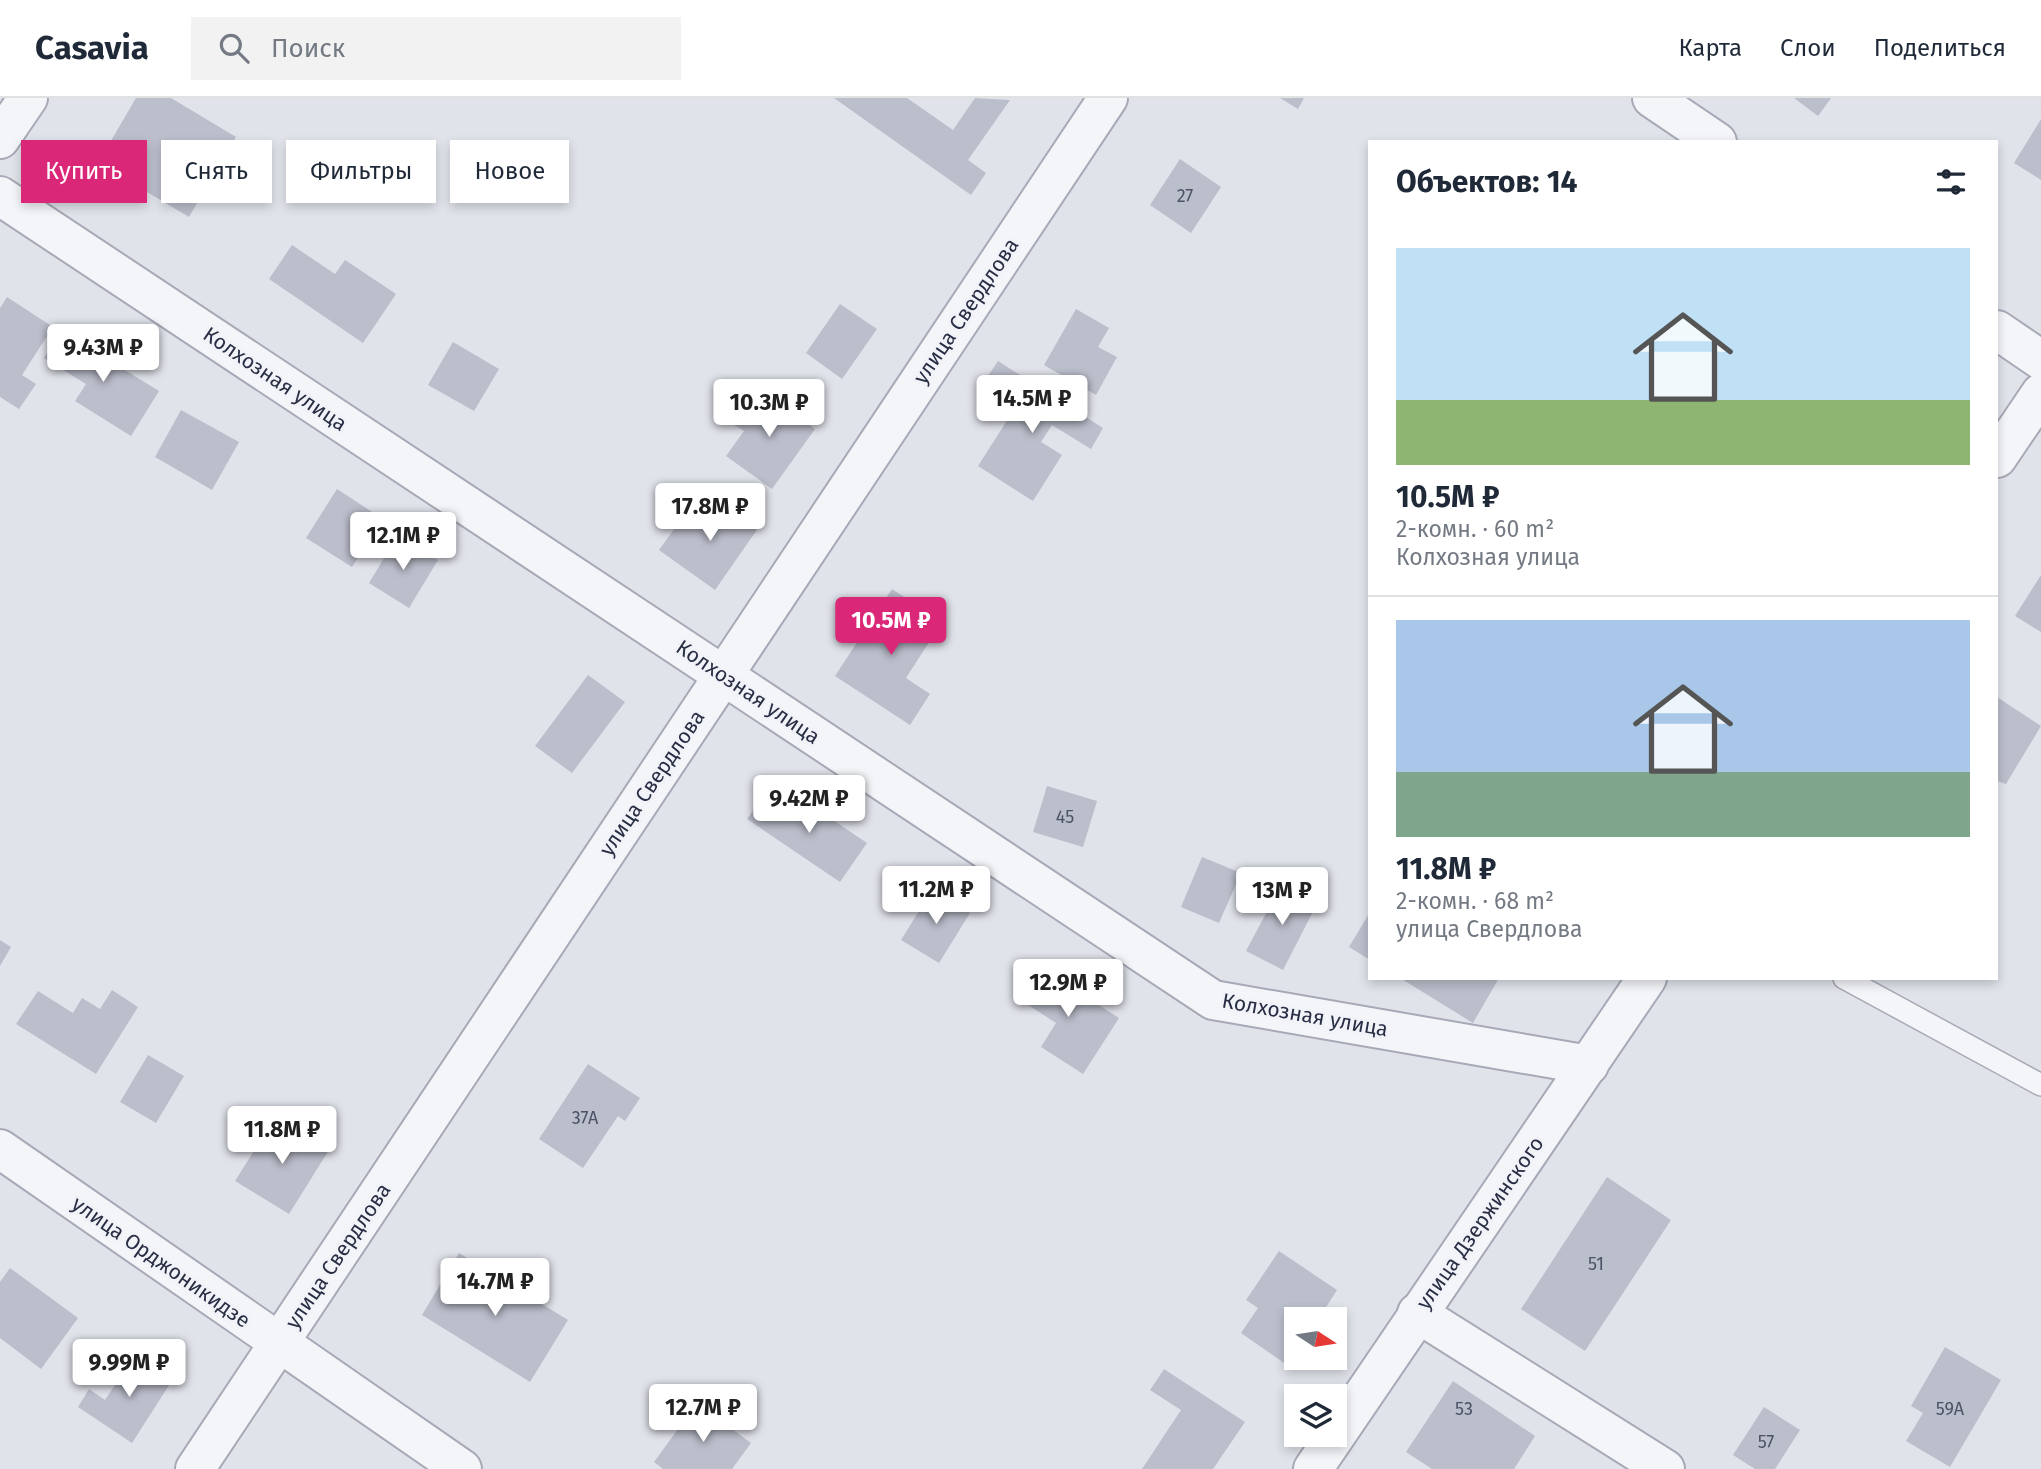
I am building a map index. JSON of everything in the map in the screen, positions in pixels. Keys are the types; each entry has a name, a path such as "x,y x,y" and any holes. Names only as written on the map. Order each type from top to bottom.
{"street":[{"path":"0,139 28,98"},
{"name":"улица Свердлова","path":"195,1469 1108,98"},
{"path":"1652,98 1714,140"},
{"name":"Колхозная улица","path":"0,196 1213,1000 1589,1065"},
{"path":"1998,331 2041,360"},
{"path":"1998,457 2041,393"},
{"name":"улица Дзержинского","path":"1313,1469 1646,980"},
{"name":"улица Орджоникидзе","path":"0,1149 462,1469"},
{"path":"1417,1313 1665,1469"}],"lane":[{"path":"1848,980 2041,1085"}],"building":[{"path":"136,98 171,98 236,137 234,140 161,140 161,200 147,192 147,140 111,140"},
{"path":"834,98 907,98 953,130 975,98 1010,100 968,160 986,173 971,195"},
{"path":"1280,98 1304,98 1298,109"},
{"path":"1794,98 1831,98 1818,116"},
{"path":"2041,119 2041,180 2014,163"},
{"path":"1180,159 1221,187 1191,233 1150,205"},
{"path":"165,203 197,203 189,217"},
{"path":"292,245 335,274 345,260 396,294 363,343 269,279"},
{"path":"7,297 53,327 22,375 36,384 19,409 0,397 0,308"},
{"path":"840,304 877,329 842,379 806,353"},
{"path":"1076,309 1109,328 1098,347 1117,357 1096,395 1044,365"},
{"path":"61,331 159,391 131,436 75,401 86,384 44,358"},
{"path":"453,342 499,369 474,411 428,385"},
{"path":"998,361 1103,428 1091,449 1052,425 1041,442 1062,455 1033,501 978,466 1022,397 988,376"},
{"path":"760,389 815,429 772,489 726,456 744,431 734,425"},
{"path":"181,410 239,442 212,490 155,457"},
{"path":"337,489 383,519 352,567 306,538"},
{"path":"730,502 761,524 715,590 659,550 690,507 713,524"},
{"path":"398,535 438,560 409,608 369,583"},
{"path":"2041,575 2041,632 2015,616"},
{"path":"892,589 942,622 906,678 930,694 910,725 835,676"},
{"path":"588,675 625,702 572,773 535,746"},
{"path":"1998,698 2041,726 2006,784 1998,781"},
{"path":"1047,786 1097,801 1083,847 1033,832"},
{"path":"768,789 809,816 815,808 867,843 840,882 747,819"},
{"path":"1202,857 1241,873 1219,923 1181,907"},
{"path":"1282,883 1318,902 1283,970 1246,951"},
{"path":"932,890 970,913 939,963 901,940"},
{"path":"1368,915 1368,959 1349,947"},
{"path":"0,940 11,947 0,966"},
{"path":"1037,965 1119,1018 1083,1074 1041,1047 1056,1023 1016,997"},
{"path":"1403,980 1498,980 1473,1023"},
{"path":"112,990 138,1007 96,1074 16,1024 38,991 73,1013 82,998 100,1009"},
{"path":"148,1055 184,1076 156,1123 120,1102"},
{"path":"588,1064 640,1098 625,1121 618,1116 583,1168 539,1139"},
{"path":"275,1117 329,1150 289,1214 235,1181"},
{"path":"1607,1177 1671,1220 1585,1351 1521,1309"},
{"path":"1279,1251 1337,1290 1326,1307 1284,1307 1284,1363 1241,1333 1258,1308 1246,1300"},
{"path":"459,1253 568,1320 530,1382 422,1315"},
{"path":"10,1268 78,1318 41,1369 0,1338 0,1282"},
{"path":"1945,1347 2001,1380 1950,1467 1906,1441 1923,1413 1911,1406"},
{"path":"135,1355 173,1379 132,1443 78,1407 89,1389 105,1400"},
{"path":"1164,1369 1245,1422 1213,1469 1142,1469 1181,1410 1150,1390"},
{"path":"1453,1381 1535,1436 1514,1469 1432,1469 1406,1452"},
{"path":"697,1403 751,1443 732,1469 663,1469 654,1462"},
{"path":"1764,1407 1800,1430 1775,1469 1755,1469 1733,1455"}]}
